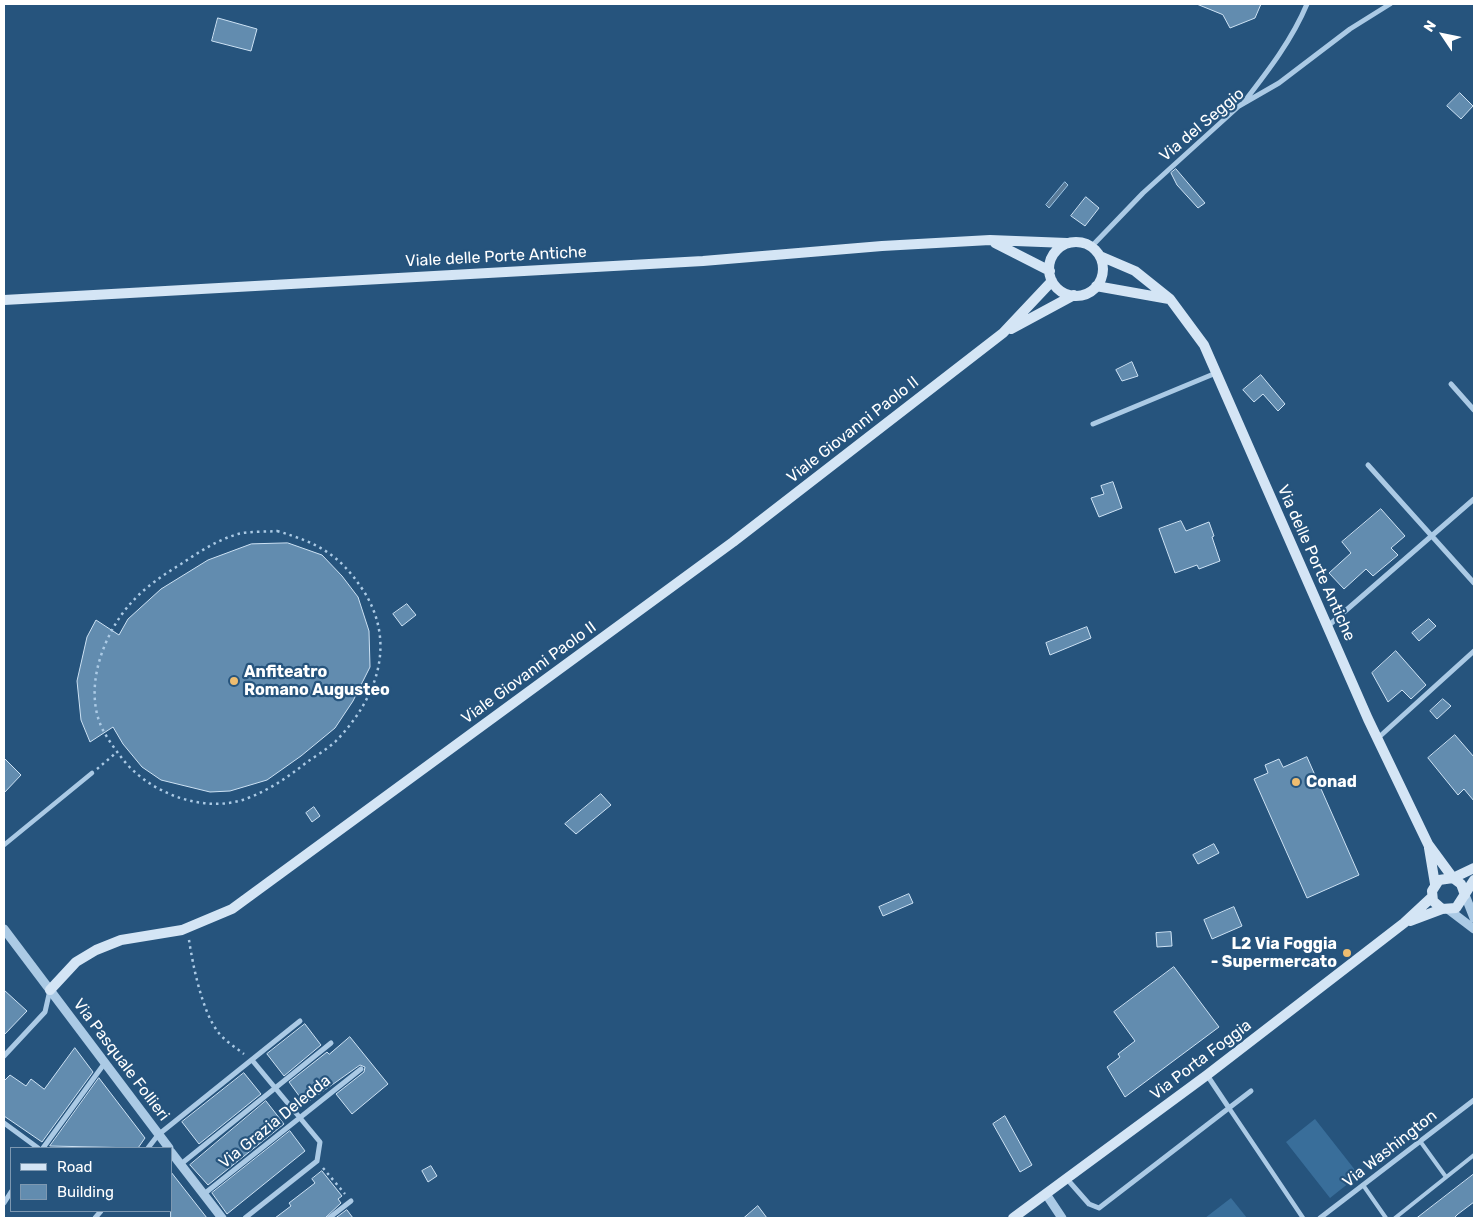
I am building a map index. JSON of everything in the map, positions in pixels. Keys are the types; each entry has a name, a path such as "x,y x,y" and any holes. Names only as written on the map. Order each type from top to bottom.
{"main road":[{"path":"990,240 1051,276 1063,292 1074,295 1085,294 1096,286 1103,270 1100,256 1092,246 1080,242 1067,243 1053,255 1051,276 1003,332"},
{"name":"Viale delle Porte Antiche","path":"4,300 703,261 882,246 990,240 1067,243"},
{"name":"Via delle Porte Antiche","path":"1100,256 1135,271 1170,299 1204,345 1378,738 1428,844"},
{"path":"1096,286 1170,299"},
{"path":"1003,332 1074,295"},
{"name":"Viale Giovanni Paolo II","path":"50,990 76,962 96,950 122,940 186,928 232,910 733,542 1003,332"},
{"path":"1428,844 1453,878 1461,884 1464,895"},
{"path":"1404,923 1432,897 1435,884 1428,844"},
{"path":"1435,884 1444,878 1453,878 1474,868"},
{"path":"1404,923 1460,906 1464,895 1474,880"},
{"path":"1432,897 1436,904 1446,910"},
{"name":"Via Porta Foggia","path":"1013,1218 1207,1075 1404,923"}],"street":[{"path":"1242,104 1272,66 1298,24 1307,4"},
{"name":"Via del Seggio","path":"1092,246 1143,193 1242,104 1279,83 1350,29 1390,4"},
{"path":"1093,424 1216,373"},
{"path":"1451,384 1474,410"},
{"path":"1368,465 1474,583"},
{"path":"1328,626 1474,499"},
{"path":"1378,738 1474,651"},
{"path":"4,845 92,773"},
{"path":"1464,895 1474,918"},
{"path":"1446,910 1474,929"},
{"name":"Via Pasquale Follieri","path":"4,929 167,1147"},
{"path":"5,1053 45,1012 50,990"},
{"path":"149,1147 158,1135 300,1021"},
{"path":"181,1164 331,1043"},
{"path":"245,1218 317,1161 320,1142 252,1060"},
{"path":"44,1147 104,1064"},
{"name":"Via Grazia Deledda","path":"204,1194 361,1069"},
{"path":"1207,1075 1303,1218"},
{"path":"1066,1179 1089,1204 1099,1208 1251,1090"},
{"name":"Via Washington","path":"1320,1218 1474,1100"},
{"path":"4,1123 37,1147"},
{"path":"172,1153 222,1218"},
{"path":"1046,1194 1062,1218"},
{"path":"329,1218 351,1201"}],"lane":[{"path":"1420,1141 1446,1178"},
{"path":"1395,1218 1474,1155"},
{"path":"1364,1185 1386,1218"}],"path":[{"path":"277,531 304,539 331,554 349,569 368,598 380,634 378,676 363,708 334,742 277,785 246,799 215,804 182,798 158,789 132,772 117,752 103,731 96,705 96,671 109,635 130,604 162,576 204,549 239,534 277,531"},
{"path":"92,773 117,752"},
{"path":"186,928 200,988 211,1021 227,1042 252,1060"},
{"path":"317,1161 351,1201"}],"shaded area":[{"path":"1065,182 1068,185 1049,208 1046,205"},
{"path":"1315,1119 1359,1175 1330,1198 1286,1142"},
{"path":"1231,1198 1247,1218 1205,1218"}],"building":[{"path":"1197,4 1261,4 1255,18 1230,28 1223,15"},
{"path":"218,18 257,29 251,51 212,41"},
{"path":"1460,93 1473,106 1461,119 1447,106"},
{"path":"1176,169 1205,203 1198,208 1177,185 1171,173"},
{"path":"1086,197 1099,208 1085,226 1071,216"},
{"path":"1132,362 1138,376 1122,381 1116,370"},
{"path":"1261,375 1285,404 1278,411 1263,394 1254,402 1243,390"},
{"path":"1113,482 1122,508 1099,517 1091,498 1104,494 1101,486"},
{"path":"1381,509 1405,536 1391,548 1398,555 1373,576 1366,569 1344,589 1329,573 1351,553 1342,542"},
{"path":"1181,521 1186,531 1209,522 1220,561 1199,569 1197,565 1175,573 1159,529"},
{"name":"Anfiteatro Romano Augusteo","path":"288,543 322,555 342,576 358,597 369,631 370,667 353,701 335,728 301,756 267,780 230,791 210,792 161,780 142,767 123,744 113,727 90,742 81,720 77,681 87,637 96,620 119,635 128,619 161,589 208,560 251,544"},
{"path":"407,604 416,615 402,626 393,614"},
{"path":"1429,619 1436,626 1419,641 1412,633"},
{"path":"1087,627 1091,638 1050,655 1046,643"},
{"path":"1396,651 1426,685 1411,699 1402,690 1388,702 1372,673"},
{"path":"1443,699 1451,706 1437,719 1430,711"},
{"path":"1455,735 1474,757 1474,801 1464,789 1458,795 1428,758"},
{"path":"1307,757 1359,875 1307,898 1254,779 1268,773 1265,765 1279,759 1283,767"},
{"path":"4,758 21,775 4,793"},
{"path":"601,794 611,805 576,834 565,824"},
{"path":"314,807 320,816 312,822 306,813"},
{"path":"1214,844 1219,853 1198,864 1193,855"},
{"path":"909,894 913,903 883,916 879,907"},
{"path":"1234,907 1242,926 1212,939 1204,920"},
{"path":"1171,932 1172,946 1157,947 1156,933"},
{"path":"1174,967 1219,1027 1125,1097 1107,1067 1120,1057 1118,1054 1135,1041 1114,1012"},
{"path":"4,990 27,1011 4,1035"},
{"path":"305,1024 321,1045 284,1076 267,1054"},
{"path":"350,1037 388,1084 352,1114 336,1094 364,1072 365,1067 360,1065 305,1104 289,1082 327,1052 329,1054"},
{"path":"75,1048 93,1072 42,1142 4,1116 4,1081 10,1075 26,1086 31,1079 44,1089"},
{"path":"244,1073 261,1094 199,1144 182,1122"},
{"path":"99,1078 145,1138 139,1147 50,1146"},
{"path":"266,1101 284,1124 208,1185 190,1165"},
{"path":"1005,1116 1032,1165 1020,1172 993,1124"},
{"path":"290,1131 305,1151 227,1214 212,1193"},
{"path":"431,1166 437,1176 428,1182 422,1171"},
{"path":"322,1171 342,1196 338,1199 341,1203 325,1218 275,1218 291,1206 289,1203 315,1183 312,1179"},
{"path":"172,1173 207,1218 171,1218 172,1212"},
{"path":"1474,1174 1474,1202 1454,1218 1417,1218"},
{"path":"758,1206 767,1218 744,1218"},
{"path":"347,1210 353,1218 336,1218"}],"place":[{"name":"Anfiteatro Romano Augusteo","path":"234,681"},
{"name":"Conad","path":"1296,782"},
{"name":"L2 Via Foggia - Supermercato","path":"1347,953"}]}
